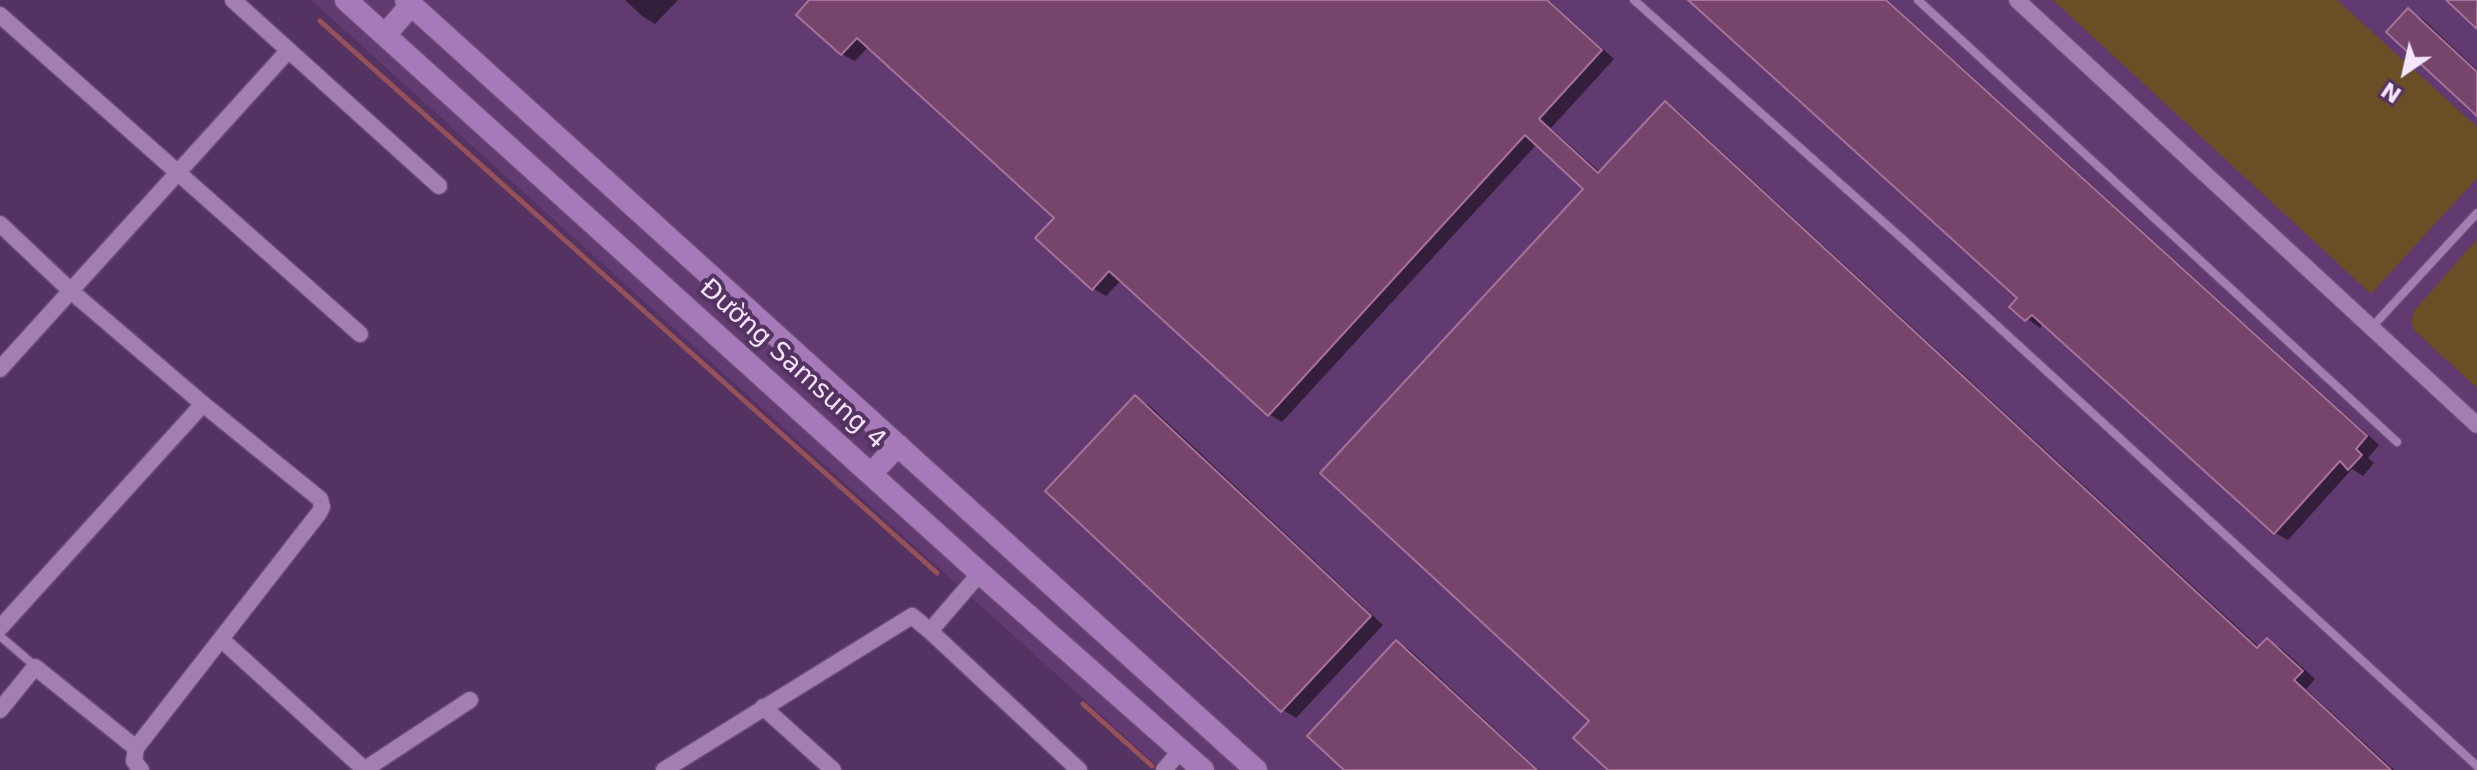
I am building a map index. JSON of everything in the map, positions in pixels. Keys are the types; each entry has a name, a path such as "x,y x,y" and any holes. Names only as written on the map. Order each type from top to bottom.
{"main road":[{"name":"Đường Samsung 4","path":"346,0 980,573 1203,770"},
{"name":"Đường Samsung 4","path":"411,2 1256,770"},
{"path":"385,35 411,2"},
{"path":"871,474 898,445"},
{"path":"980,573 1006,544"}],"street":[{"path":"233,0 439,186"},
{"path":"2017,0 2477,425"},
{"path":"0,15 360,334"},
{"path":"0,369 288,51"},
{"path":"0,224 72,292 320,499 322,507 136,748 134,761 141,770"},
{"path":"0,628 203,404"},
{"path":"930,631 980,573"},
{"path":"664,770 912,616 1079,770"},
{"path":"222,640 364,770 470,700"},
{"path":"0,710 35,667 136,748"},
{"path":"763,707 833,770"},
{"path":"1164,770 1181,750"}],"lane":[{"path":"1634,0 1907,243 2477,766"},
{"path":"1918,0 2397,442"},
{"path":"2372,328 2477,213"},
{"path":"0,636 35,667"}],"shaded area":[{"path":"311,0 2477,0 2477,770 1162,770"},
{"path":"2053,0 2337,0 2477,127 2477,178 2371,294"},
{"path":"2477,239 2477,388 2414,330 2411,321 2414,311"}],"building":[{"path":"809,0 1547,0 1602,50 1539,119 1598,173 1665,101 2257,648 2267,638 2303,671 2294,680 2391,770 1608,770 1573,738 1589,721 1320,473 1583,189 1525,135 1268,416 1109,271 1092,290 1035,238 1054,218 857,38 841,55 796,15"},
{"path":"1688,0 1886,0 2367,436 2356,449 2362,455 2348,470 2340,461 2274,534 2032,315 2025,321 2009,307 2017,298"},
{"path":"2446,0 2477,0 2477,29"},
{"path":"2408,8 2477,72 2477,116 2386,32"},
{"path":"1135,395 1371,616 1281,712 1045,491"},
{"path":"1396,640 1537,770 1344,770 1307,736"}],"waterway":[{"path":"320,21 937,573"},
{"path":"1083,704 1152,766"}]}
